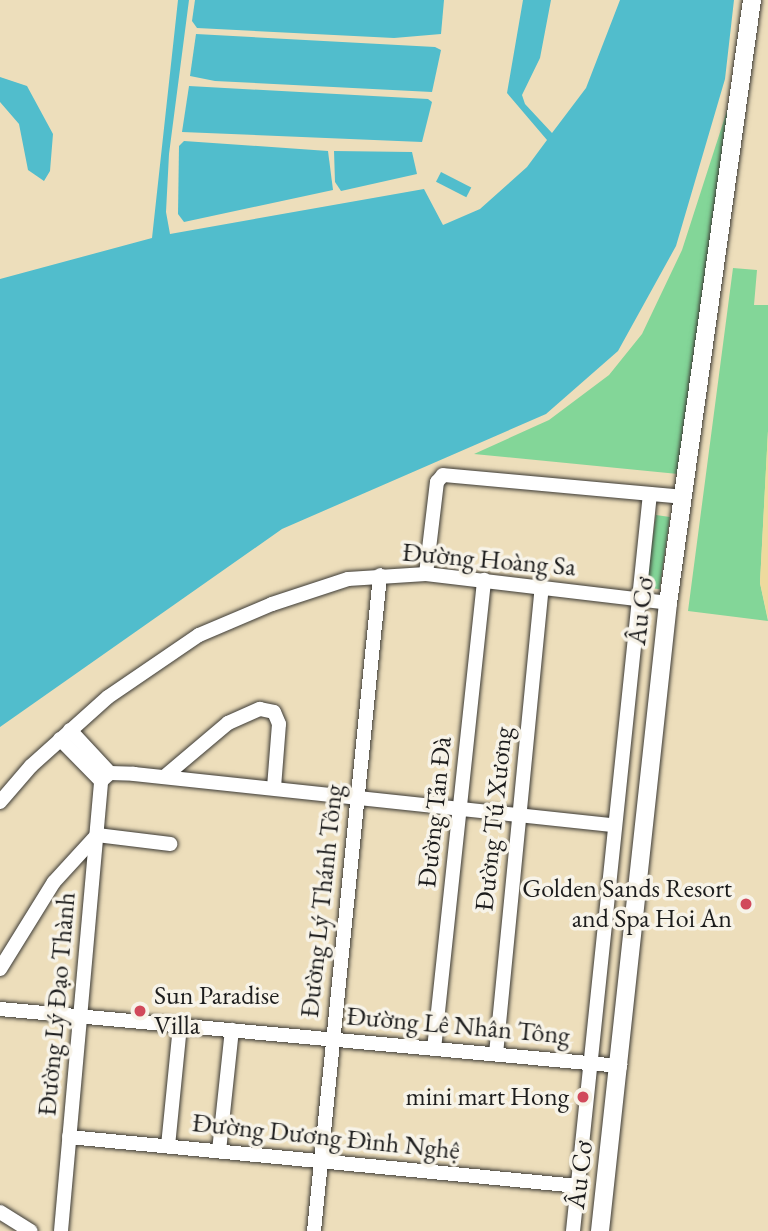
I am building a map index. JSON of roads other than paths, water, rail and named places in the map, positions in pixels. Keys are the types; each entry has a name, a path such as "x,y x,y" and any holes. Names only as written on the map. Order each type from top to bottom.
{"main road":[{"name":"Âu Cơ","path":"600,1231 620,1066 667,603 752,0"}],"street":[{"path":"426,574 437,482 443,475 683,497"},
{"path":"573,1231 592,1063 612,825 650,494"},
{"name":"Đường Hoàng Sa","path":"0,802 65,735 108,697 200,635 272,604 348,579 426,574 667,603"},
{"name":"Đường Lý Thánh Tông","path":"314,1231 380,575"},
{"name":"Đường Tản Đà","path":"434,1049 484,580"},
{"name":"Đường Tú Xương","path":"496,1054 542,588"},
{"path":"164,777 228,723 260,709 274,712 279,724 274,788"},
{"path":"65,735 105,777 164,777 612,825"},
{"name":"Đường Lý Đạo Thành","path":"61,1231 83,1017 97,835 105,777"},
{"path":"0,969 54,882 97,835 170,844"},
{"name":"Đường Lê Nhân Tông","path":"0,1009 620,1066"},
{"path":"168,1146 180,1026"},
{"path":"219,1151 232,1030"},
{"name":"Đường Dương Đình Nghệ","path":"69,1137 578,1186"},
{"path":"0,1212 30,1231"}],"water":[{"path":"178,0 189,0 169,154 166,212 170,234 424,189 443,225 480,209 527,167 547,140 507,93 523,0 551,0 540,58 522,95 525,104 552,133 586,88 620,0 734,0 725,79 676,246 618,351 546,414 282,529 0,727 0,279 152,238"},
{"path":"195,0 444,0 441,34 394,38 197,28 192,21"},
{"path":"196,34 435,47 441,50 432,92 215,81 190,76"},
{"path":"0,77 27,86 53,134 50,171 44,181 28,170 19,124 0,102"},
{"path":"189,86 428,99 432,102 422,142 182,132"},
{"path":"184,141 328,151 333,190 184,222 178,214 179,146"},
{"path":"334,151 412,152 417,174 341,191 335,182"},
{"path":"441,172 471,187 466,197 436,182"}],"place":[{"name":"Golden Sands Resort and Spa Hoi An","path":"746,904"},
{"name":"Sun Paradise Villa","path":"140,1011"},
{"name":"mini mart Hong","path":"583,1097"}]}
